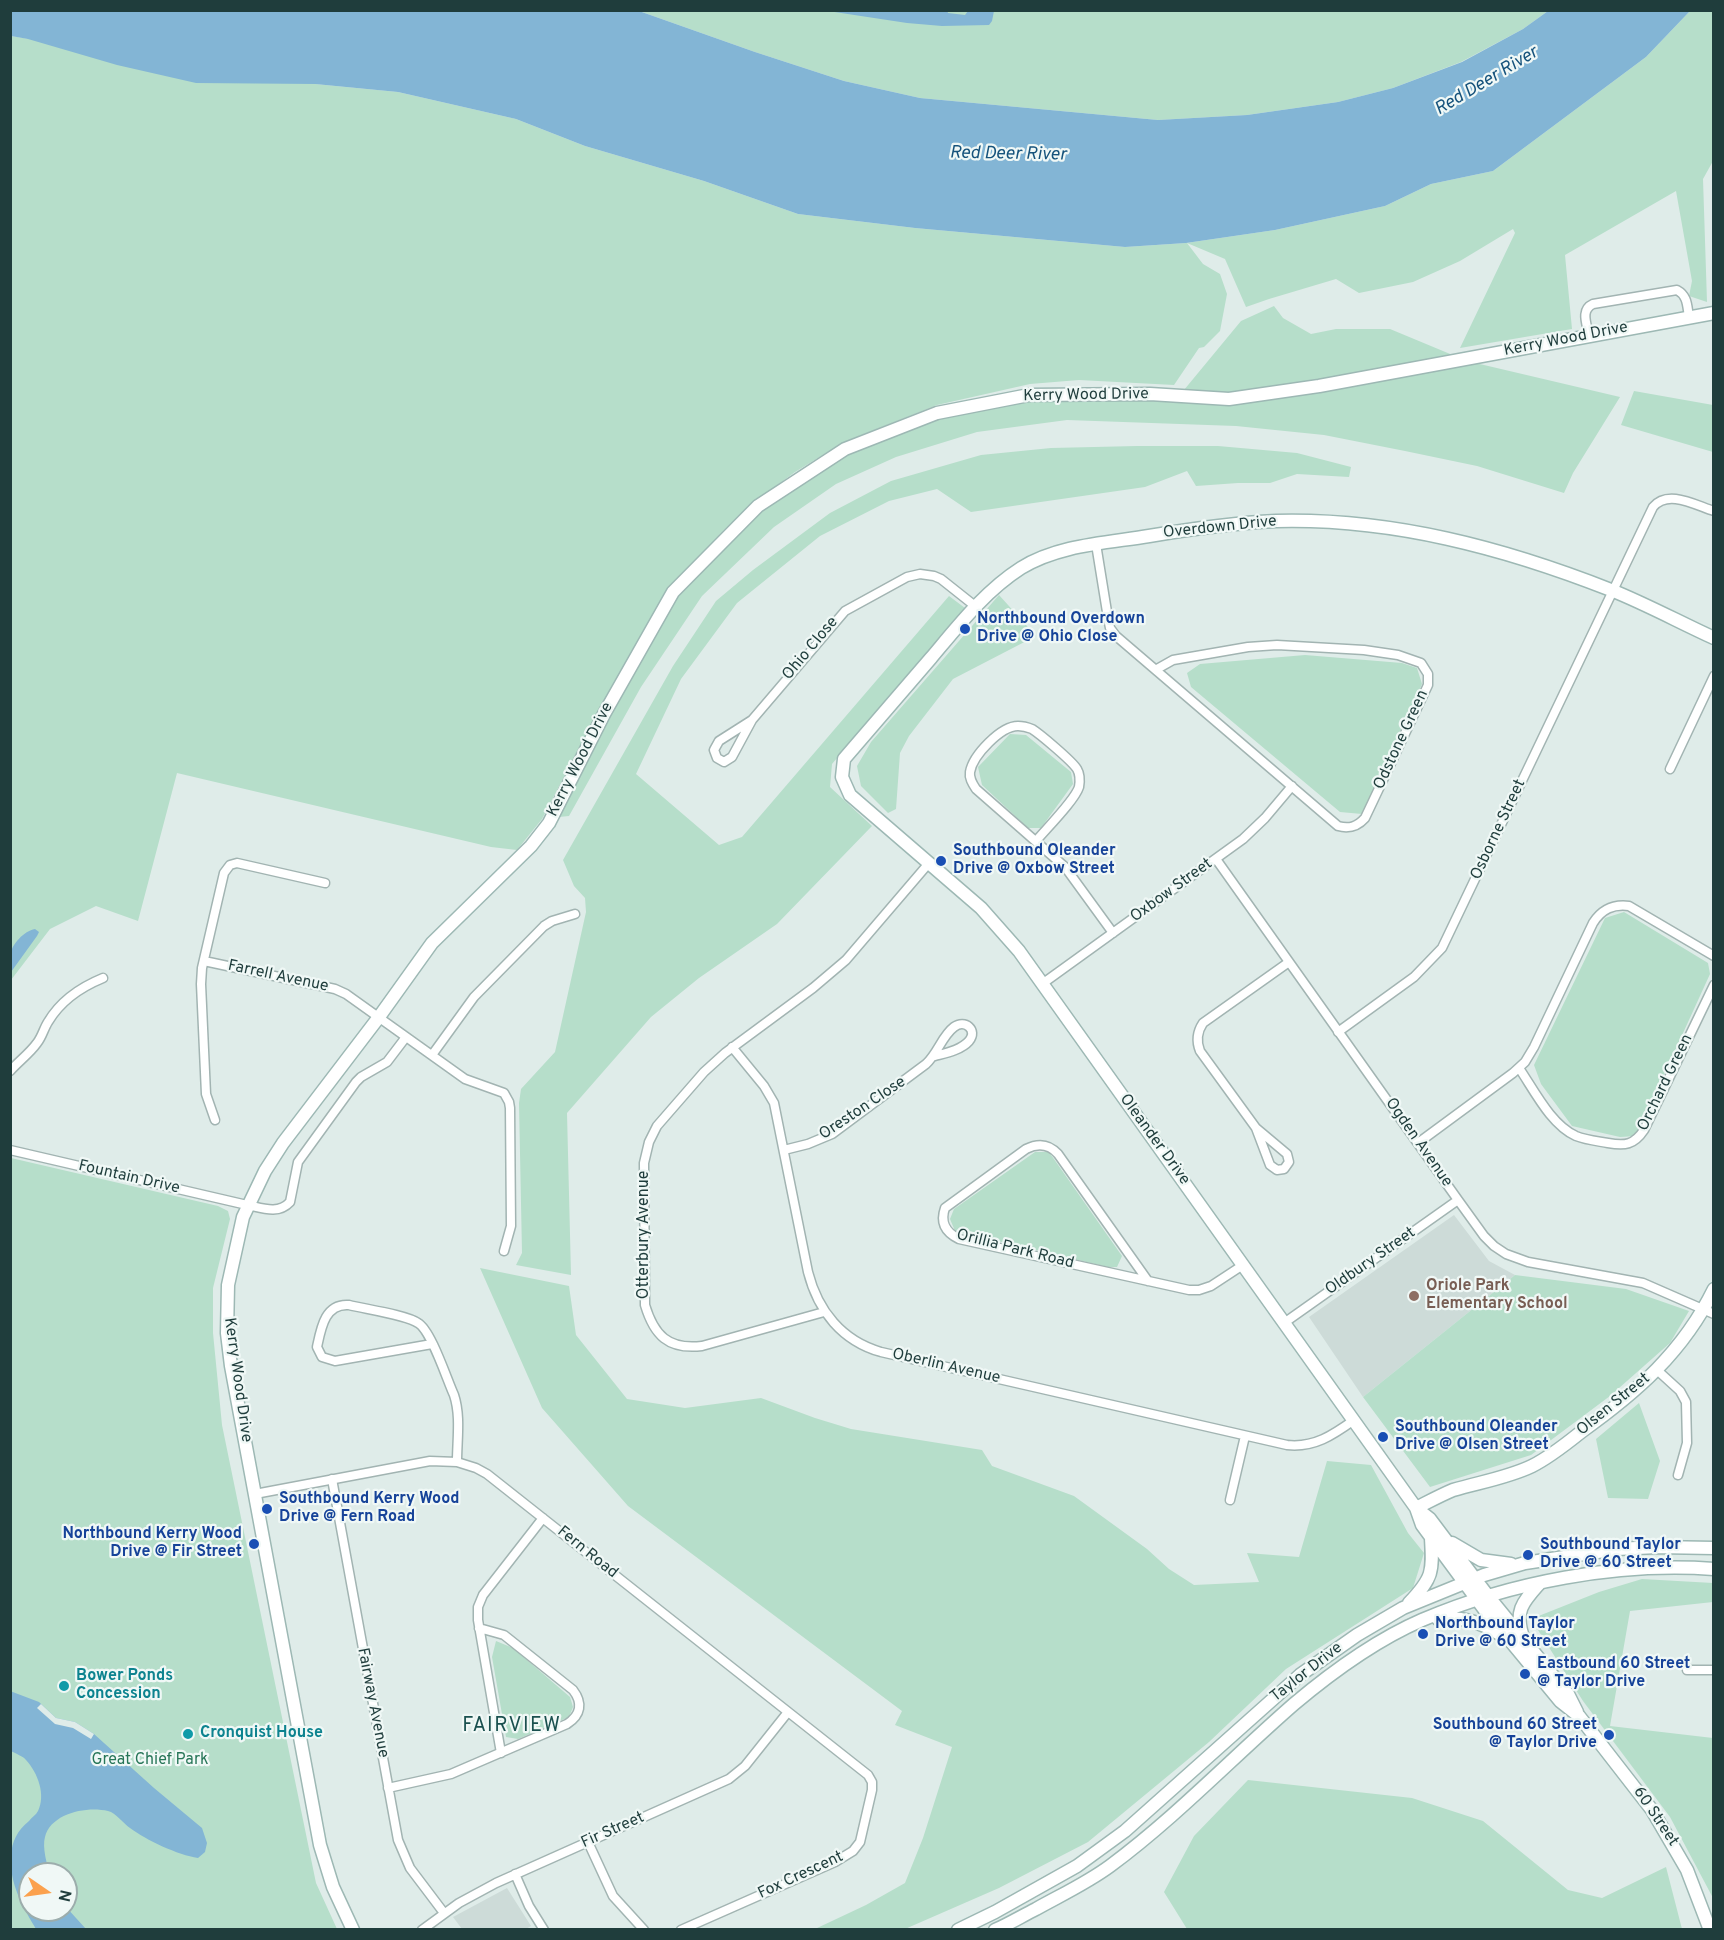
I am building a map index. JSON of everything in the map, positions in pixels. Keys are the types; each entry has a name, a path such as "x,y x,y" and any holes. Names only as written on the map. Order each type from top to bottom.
{"street":[{"path":"1589,336 1584,313 1587,307 1593,304 1677,290 1684,295 1689,317"},
{"name":"Kerry Wood Drive","path":"353,1929 333,1887 320,1845 231,1366 227,1333 228,1285 237,1239 247,1205 256,1186 283,1143 432,943 531,846 549,823 604,714 673,592 758,506 845,449 937,413 1029,395 1150,394 1229,399 1319,386 1713,313"},
{"name":"Osborne Street","path":"1338,1032 1423,970 1442,948 1655,504 1664,498 1675,498 1713,511"},
{"name":"Overdown Drive","path":"858,802 850,795 842,777 844,759 975,606 1023,567 1055,552 1096,544 1174,531 1250,523 1298,521 1369,525 1442,537 1551,568 1612,591 1713,638"},
{"name":"Odstone Green","path":"1096,544 1110,628 1120,639 1338,826 1351,827 1361,823 1365,818 1428,685 1428,674 1421,663 1398,654 1375,651 1270,645 1173,660 1157,669"},
{"name":"Ohio Close","path":"752,720 719,741 714,750 717,758 724,762 732,757 752,720 841,615 900,580 914,575 934,576 947,582 975,606"},
{"path":"1670,769 1713,676"},
{"path":"1036,841 1075,794 1080,784 1079,774 1073,764 1036,732 1026,727 1014,726 997,735 978,757 972,767 971,780 976,789 1065,867 1113,933"},
{"name":"Oxbow Street","path":"1042,984 1256,828 1292,786"},
{"name":"Oleander Drive","path":"858,802 989,916 1019,951 1416,1508 1422,1524 1431,1537 1469,1580"},
{"name":"Ogden Avenue","path":"1216,859 1458,1200 1494,1246 1506,1254 1528,1262 1643,1283 1708,1311"},
{"path":"215,1120 206,1094 201,984 224,873 230,865 244,863 325,883"},
{"name":"Otterbury Avenue","path":"824,1311 693,1347 664,1338 654,1329 645,1305 644,1162 649,1142 665,1115 704,1072 732,1047 835,970 856,949 929,863"},
{"path":"1418,1143 1520,1068 1534,1047 1593,923 1608,908 1619,905 1634,909 1713,956"},
{"path":"432,1055 474,997 536,934 552,921 575,914"},
{"name":"Farrell Avenue","path":"204,961 335,989 352,997 465,1079 504,1093 509,1102 511,1226 504,1251"},
{"path":"1256,1128 1270,1165 1276,1170 1284,1169 1289,1162 1287,1154 1256,1128 1200,1051 1198,1033 1203,1023 1289,962"},
{"path":"10,1071 37,1043 49,1020 65,1000 85,986 103,978"},
{"name":"Orchard Green","path":"1520,1068 1555,1120 1564,1128 1587,1140 1629,1145 1637,1140 1644,1130 1713,985"},
{"name":"Oreston Close","path":"784,1150 808,1144 832,1134 935,1056 967,1043 972,1036 971,1028 965,1024 954,1027 945,1035 935,1056"},
{"name":"Fountain Drive","path":"10,1150 247,1205 275,1210 286,1207 290,1202 294,1172 304,1153 361,1077 387,1062 406,1037"},
{"name":"Oberlin Avenue","path":"732,1047 768,1091 776,1108 809,1278 824,1311 845,1334 872,1349 1287,1445 1303,1445 1323,1440 1354,1420"},
{"name":"Orillia Park Road","path":"1148,1281 1058,1154 1049,1146 1035,1145 1026,1149 945,1208 942,1218 944,1225 952,1236 958,1239 1181,1289 1199,1290 1217,1283 1243,1264"},
{"name":"Oldbury Street","path":"1284,1323 1458,1200"},
{"name":"Olsen Street","path":"1416,1508 1448,1492 1512,1474 1541,1461 1629,1397 1657,1370 1708,1311 1713,1289"},
{"path":"432,1344 335,1361 322,1357 317,1347 328,1312 336,1306 345,1305 416,1321 427,1332 456,1400 457,1462"},
{"path":"1657,1370 1680,1391 1686,1402 1687,1443 1678,1475"},
{"path":"1230,1500 1245,1436"},
{"name":"Fern Road","path":"255,1494 430,1461 457,1462 483,1471 864,1772 872,1782"},
{"name":"Fairway Avenue","path":"332,1479 401,1849 410,1868 444,1913"},
{"name":"Oleander Drive","path":"1416,1508 1430,1519 1446,1540 1469,1580"},
{"path":"501,1753 479,1628 478,1607 483,1595 543,1518"},
{"path":"1403,1608 1421,1590 1428,1579 1432,1568 1431,1537"},
{"path":"1446,1540 1481,1560 1496,1563 1525,1563"},
{"name":"Taylor Drive","path":"958,1929 995,1912 1077,1866 1125,1831 1300,1675 1357,1635 1403,1608 1469,1580 1525,1563 1617,1549 1713,1548"},
{"name":"Taylor Drive","path":"995,1929 1075,1888 1109,1867 1174,1814 1318,1684 1380,1642 1421,1620 1482,1598 1539,1584 1610,1571 1682,1567 1713,1569"},
{"path":"1469,1580 1482,1598"},
{"path":"1525,1641 1521,1629 1521,1612 1525,1599 1539,1584"},
{"name":"60 Street","path":"1482,1598 1509,1640 1560,1701 1579,1716"},
{"name":"60 Street","path":"1482,1598 1525,1641 1568,1694 1579,1716 1620,1767 1664,1829 1687,1870 1710,1929"},
{"path":"1421,1620 1452,1617 1466,1619 1485,1625 1509,1640"},
{"path":"388,1788 451,1774 570,1722 578,1712 579,1700 573,1690 508,1637 479,1628"},
{"path":"1687,1670 1713,1670"},
{"name":"Fir Street","path":"422,1929 480,1891 729,1779 745,1766 788,1712"},
{"name":"Fox Crescent","path":"681,1929 849,1855 857,1847 862,1837 872,1793 872,1782"},
{"path":"588,1842 613,1896 644,1929"},
{"path":"515,1874 529,1906 544,1929"}],"shaded area":[{"name":"Oriole Park Elementary School","path":"1454,1215 1489,1261 1515,1275 1363,1397 1309,1317"},
{"path":"507,1888 531,1926 526,1929 462,1929 453,1917"}],"green space":[{"path":"639,11 1548,11 1523,29 1461,62 1393,88 1338,102 1247,115 1158,120 920,98 844,81"},
{"path":"1690,11 1713,11 1713,161 1703,179 1707,302 1689,296 1692,281 1676,191 1565,255 1572,329 1460,348 1515,233 1513,229 1460,261 1413,282 1359,293 1336,279 1246,307 1225,259 1187,243 1203,264 1220,274 1227,294 1220,331 1204,347 1199,348 1174,385 1079,380 1030,384 937,405 844,442 795,472 753,503 724,530 668,590 598,711 542,819 517,850 491,847 177,773 138,921 96,906 50,929 11,980 11,36 315,84 398,92 516,119 585,146 704,181 798,214 915,228 1125,247 1186,243 1275,230 1385,206 1431,184 1493,171 1646,57"},
{"path":"1274,306 1283,318 1311,334 1336,329 1390,329 1467,361 1620,397 1573,473 1564,493 1477,466 1405,451 1324,435 1236,426 1067,420 977,432 896,457 836,484 774,527 702,596 641,687 569,816 559,817 673,592 758,506 845,449 937,413 1029,395 1179,396 1241,321"},
{"path":"1634,391 1713,405 1713,452 1621,425"},
{"path":"1218,446 1297,453 1351,467 1349,477 1297,474 1270,483 1196,486 1187,471 1145,487 971,512 937,489 889,501 820,536 737,603 681,679 636,774 719,845 742,837 949,596 965,608 832,764 830,787 872,826 777,924 699,978 651,1017 567,1113 571,1275 516,1265 522,1253 519,1103 521,1089 555,1052 586,912 585,898 574,886 563,860 673,666 716,601 753,570 830,513 891,481 981,455 1051,448"},
{"path":"999,595 1036,636 953,679 909,736 900,753 896,809 888,813 861,786 857,766 871,742"},
{"path":"1305,655 1402,663 1417,668 1422,684 1362,814 1340,812 1191,687 1187,673 1200,664"},
{"path":"1010,734 1026,735 1071,772 1073,784 1041,828 1028,828 982,785 978,767"},
{"path":"1624,912 1708,963 1710,974 1636,1136 1620,1137 1572,1126 1541,1084 1534,1065 1605,918"},
{"path":"1035,1152 1049,1152 1122,1256 1117,1267 1108,1267 955,1231 950,1219 954,1209"},
{"name":"Great Chief Park","path":"11,1158 218,1206 228,1211 230,1219 213,1288 213,1333 222,1425 316,1883 337,1929 11,1930"},
{"path":"480,1268 569,1286 576,1335 627,1399 685,1408 761,1398 851,1429 982,1450 992,1466 1074,1496 1147,1549 1169,1569 1194,1585 1259,1582 1247,1553 1299,1557 1327,1461 1371,1465 1408,1533 1424,1553 1413,1588 1286,1669 1209,1742 1088,1842 999,1888 905,1929 815,1929 866,1905 905,1883 923,1838 952,1747 895,1725 902,1711 628,1506 542,1408"},
{"path":"1515,1275 1626,1289 1689,1311 1670,1343 1610,1396 1531,1455 1430,1487 1363,1397"},
{"path":"1639,1403 1660,1461 1648,1499 1608,1498 1596,1439"},
{"path":"1642,1579 1713,1583 1713,1602 1630,1611 1610,1726 1713,1738 1713,1898 1670,1817 1583,1701 1531,1619 1599,1592"},
{"path":"496,1641 513,1648 570,1697 573,1707 569,1717 518,1739 506,1737 492,1657"},
{"path":"1248,1780 1412,1798 1483,1821 1568,1890 1602,1898 1666,1867 1682,1929 1187,1929 1164,1892 1194,1836"}],"water":[{"path":"947,10 948,13 965,15 968,11 994,11 989,25 942,26 828,11"},
{"name":"Red Deer River","path":"10,11 639,11 844,81 920,98 1158,120 1247,115 1338,102 1393,88 1462,62 1523,29 1548,11 1690,11 1646,57 1493,171 1431,184 1385,206 1275,230 1186,243 1125,247 915,228 798,214 704,181 585,146 516,119 398,92 315,84 196,83 117,65 11,36"},
{"path":"35,929 39,932 37,936 11,972 10,955 13,947 23,935"},
{"path":"10,1691 39,1702 56,1718 75,1722 94,1734 202,1828 207,1843 205,1852 198,1858 181,1854 137,1833 108,1811 80,1811 62,1817 49,1829 44,1841 46,1862 18,1862 18,1893 11,1866 14,1841 21,1829 38,1811 41,1791 40,1784 30,1765 23,1757 11,1751"},
{"path":"78,1920 86,1929 36,1929 32,1922"}],"pier":[{"path":"41,1704 56,1718 75,1722 94,1734 91,1739 73,1728 55,1724 37,1708"}],"place":[{"name":"Northbound Overdown Drive @ Ohio Close","path":"965,629"},
{"name":"Southbound Oleander Drive @ Oxbow Street","path":"941,861"},
{"name":"Oriole Park Elementary School","path":"1414,1296"},
{"name":"Southbound Oleander Drive @ Olsen Street","path":"1383,1437"},
{"name":"Southbound Kerry Wood Drive @ Fern Road","path":"267,1509"},
{"name":"Northbound Kerry Wood Drive @ Fir Street","path":"254,1544"},
{"name":"Southbound Taylor Drive @ 60 Street","path":"1528,1555"},
{"name":"Northbound Taylor Drive @ 60 Street","path":"1423,1634"},
{"name":"Eastbound 60 Street @ Taylor Drive","path":"1525,1674"},
{"name":"Bower Ponds Concession","path":"64,1686"},
{"name":"Cronquist House","path":"188,1734"},
{"name":"Southbound 60 Street @ Taylor Drive","path":"1609,1735"}],"district":[{"name":"FAIRVIEW","path":"512,1727"}]}
